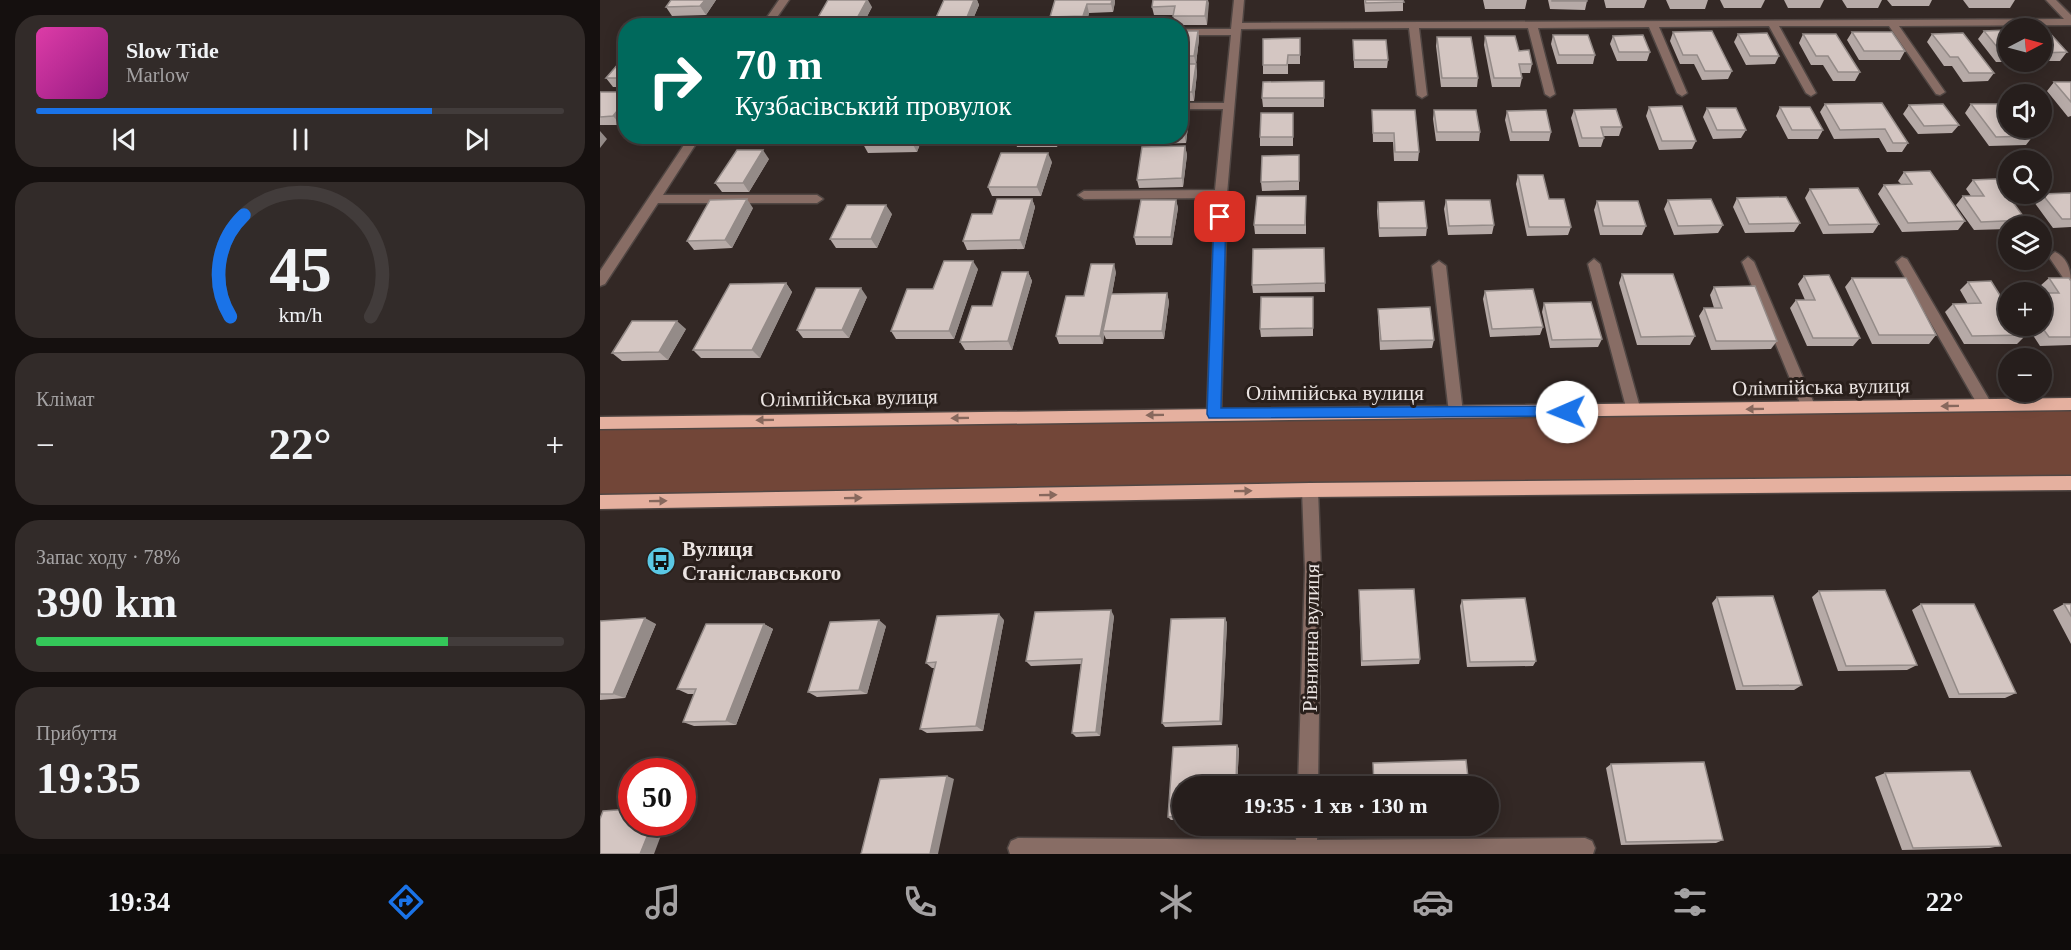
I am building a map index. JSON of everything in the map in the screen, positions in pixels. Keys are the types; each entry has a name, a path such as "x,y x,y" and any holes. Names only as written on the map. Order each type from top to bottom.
{"main road":[{"name":"Олімпійська вулиця","path":"600,423 2071,404"},
{"path":"600,502 1310,490 2071,483"}],"street":[{"path":"772,18 784,0"},
{"path":"1214,414 1221,194 1239,0"},
{"path":"2051,0 2071,21"},
{"path":"1188,32 1414,25 2071,21"},
{"path":"1891,22 1940,92"},
{"path":"1772,23 1811,93"},
{"path":"1532,24 1550,94"},
{"path":"1653,24 1682,93"},
{"path":"1414,25 1422,95"},
{"path":"1188,106 1229,106"},
{"path":"600,281 691,144"},
{"path":"1084,195 1221,194"},
{"path":"656,199 817,199"},
{"path":"2055,257 2071,279"},
{"path":"1748,261 1809,408"},
{"path":"1902,262 1985,405"},
{"path":"1594,264 1634,411"},
{"path":"1439,266 1456,413"},
{"name":"Рівнинна вулиця","path":"1308,776 1313,570 1310,490"},
{"path":"1306,852 1307,836"},
{"path":"1018,848 1306,852 1585,848"}],"shaded area":[{"path":"2071,404 2071,483 1310,490 600,502 600,422"}],"building":[{"path":"671,0 705,0 700,6 666,7"},
{"path":"828,0 867,0 857,18 818,18"},
{"path":"944,0 974,0 967,18 936,18"},
{"path":"1055,0 1112,0 1111,4 1087,4 1083,16 1050,17"},
{"path":"1153,0 1207,0 1205,16 1173,16 1175,6 1152,7"},
{"path":"1365,0 1403,0 1404,2 1366,3"},
{"path":"1587,0 1587,1 1552,1"},
{"path":"1998,30 1998,48 1984,31"},
{"path":"1188,31 1198,31 1194,56 1188,56"},
{"path":"1712,31 1732,71 1705,71 1697,55 1683,55 1673,32"},
{"path":"1852,32 1892,32 1905,51 1864,51"},
{"path":"1767,33 1779,56 1750,56 1738,34"},
{"path":"1963,33 1994,73 1969,73 1958,57 1950,57 1932,34"},
{"path":"1803,34 1836,34 1860,72 1838,72 1828,56 1816,56"},
{"path":"1553,35 1588,35 1595,55 1559,55"},
{"path":"1643,35 1650,52 1619,52 1613,36"},
{"path":"1485,36 1515,36 1519,51 1529,50 1532,64 1519,64 1522,78 1494,78"},
{"path":"2052,36 2067,52 2052,53"},
{"path":"1437,37 1471,37 1478,78 1442,78"},
{"path":"1300,38 1300,55 1288,55 1287,65 1263,65 1263,39"},
{"path":"1353,40 1386,40 1388,60 1354,60"},
{"path":"618,64 618,78 606,78"},
{"path":"1188,64 1196,64 1192,92 1188,92"},
{"path":"1324,81 1324,98 1262,98 1263,82"},
{"path":"2054,82 2071,82 2071,102"},
{"path":"600,92 618,92 618,110 613,116 600,117"},
{"path":"1882,103 1908,143 1893,143 1885,129 1840,130 1825,104"},
{"path":"1943,104 1959,125 1924,126 1909,105"},
{"path":"1971,104 1998,104 1998,137"},
{"path":"1682,106 1696,141 1662,141 1649,107"},
{"path":"1780,107 1810,107 1823,130 1792,130"},
{"path":"1707,108 1736,108 1746,130 1717,130"},
{"path":"1616,109 1622,127 1601,127 1604,138 1582,138 1574,110"},
{"path":"1372,110 1415,110 1419,152 1395,152 1394,133 1373,133"},
{"path":"1434,110 1476,110 1480,132 1437,132"},
{"path":"1546,110 1551,132 1512,132 1507,111"},
{"path":"1261,113 1293,113 1293,137 1260,137"},
{"path":"1185,146 1182,178 1137,180 1142,147"},
{"path":"737,150 763,150 743,183 715,183"},
{"path":"1001,153 1048,153 1037,187 988,187"},
{"path":"1299,155 1299,181 1261,182 1262,156"},
{"path":"1930,171 1965,221 1908,223 1884,185 1912,184 1904,172"},
{"path":"1518,175 1543,175 1549,199 1564,199 1571,227 1529,227"},
{"path":"1996,179 1998,204 2014,204 2023,216 1998,216 1998,221 1981,222 1963,196 1984,196 1973,180"},
{"path":"1858,188 1879,224 1829,225 1810,189"},
{"path":"2071,193 2071,219 2062,219 2050,204 2052,204 2052,194"},
{"path":"1257,196 1306,196 1305,225 1254,225"},
{"path":"1786,197 1800,223 1749,224 1737,198"},
{"path":"747,199 725,240 687,241 710,200"},
{"path":"997,199 1032,199 1020,240 963,241 972,214 992,214"},
{"path":"1711,199 1723,225 1678,226 1668,200"},
{"path":"1141,200 1176,200 1171,237 1134,237"},
{"path":"1446,200 1490,200 1494,225 1449,226"},
{"path":"1424,201 1427,228 1379,228 1378,202"},
{"path":"1597,201 1638,201 1646,226 1603,226"},
{"path":"847,205 886,205 871,239 830,239"},
{"path":"1324,248 1325,283 1252,285 1253,249"},
{"path":"944,261 973,261 949,331 891,331 907,289 933,289"},
{"path":"1091,264 1114,264 1100,336 1056,336 1066,296 1084,296"},
{"path":"1002,272 1028,272 1008,341 960,342 972,306 992,306"},
{"path":"1622,274 1673,274 1695,336 1641,337"},
{"path":"1829,275 1860,338 1813,338 1796,300 1815,300 1804,276"},
{"path":"1852,278 1906,278 1936,335 1879,335"},
{"path":"2049,278 2069,278 2071,281 2071,337 2048,336 2052,336 2052,293 2059,293"},
{"path":"1991,281 1998,292 1998,336 1972,336 1953,304 1981,303 1968,282"},
{"path":"786,283 752,350 693,350 730,284"},
{"path":"1755,286 1777,341 1716,341 1704,308 1722,308 1714,287"},
{"path":"816,288 861,288 842,330 797,330"},
{"path":"1533,289 1543,327 1492,329 1485,291"},
{"path":"1167,293 1162,331 1103,331 1111,294"},
{"path":"1261,297 1313,297 1313,328 1260,329"},
{"path":"1591,302 1602,339 1552,340 1544,303"},
{"path":"1430,307 1434,340 1381,341 1378,309"},
{"path":"632,321 677,321 659,352 612,353"},
{"path":"1414,589 1420,659 1362,661 1359,590"},
{"path":"1885,590 1917,665 1846,666 1819,591"},
{"path":"1773,596 1802,685 1743,686 1717,597"},
{"path":"1525,598 1536,661 1470,662 1462,600"},
{"path":"1921,604 1974,604 2016,693 1959,694"},
{"path":"2064,604 2071,604 2071,616"},
{"path":"1111,610 1096,732 1072,733 1082,659 1026,661 1035,612"},
{"path":"999,614 976,726 920,729 936,662 926,663 937,616"},
{"path":"645,618 613,694 600,694 600,621"},
{"path":"1225,618 1220,721 1162,723 1171,619"},
{"path":"879,620 859,690 808,692 830,622"},
{"path":"706,624 764,624 726,721 683,722 696,689 677,689"},
{"path":"1237,745 1236,776 1172,776 1172,817 1168,817 1173,747"},
{"path":"1466,760 1468,776 1374,776 1373,763"},
{"path":"1704,762 1723,840 1626,842 1611,764"},
{"path":"1970,771 2001,846 1913,848 1885,773"},
{"path":"947,776 930,854 861,854 880,779"},
{"path":"618,810 618,836 647,836 640,854 600,854 600,819 603,811"}],"place":[{"name":"Вулиця Станіславського","path":"661,561"}],"route":[{"path":"1220,217 1214,414 1567,412"}]}
